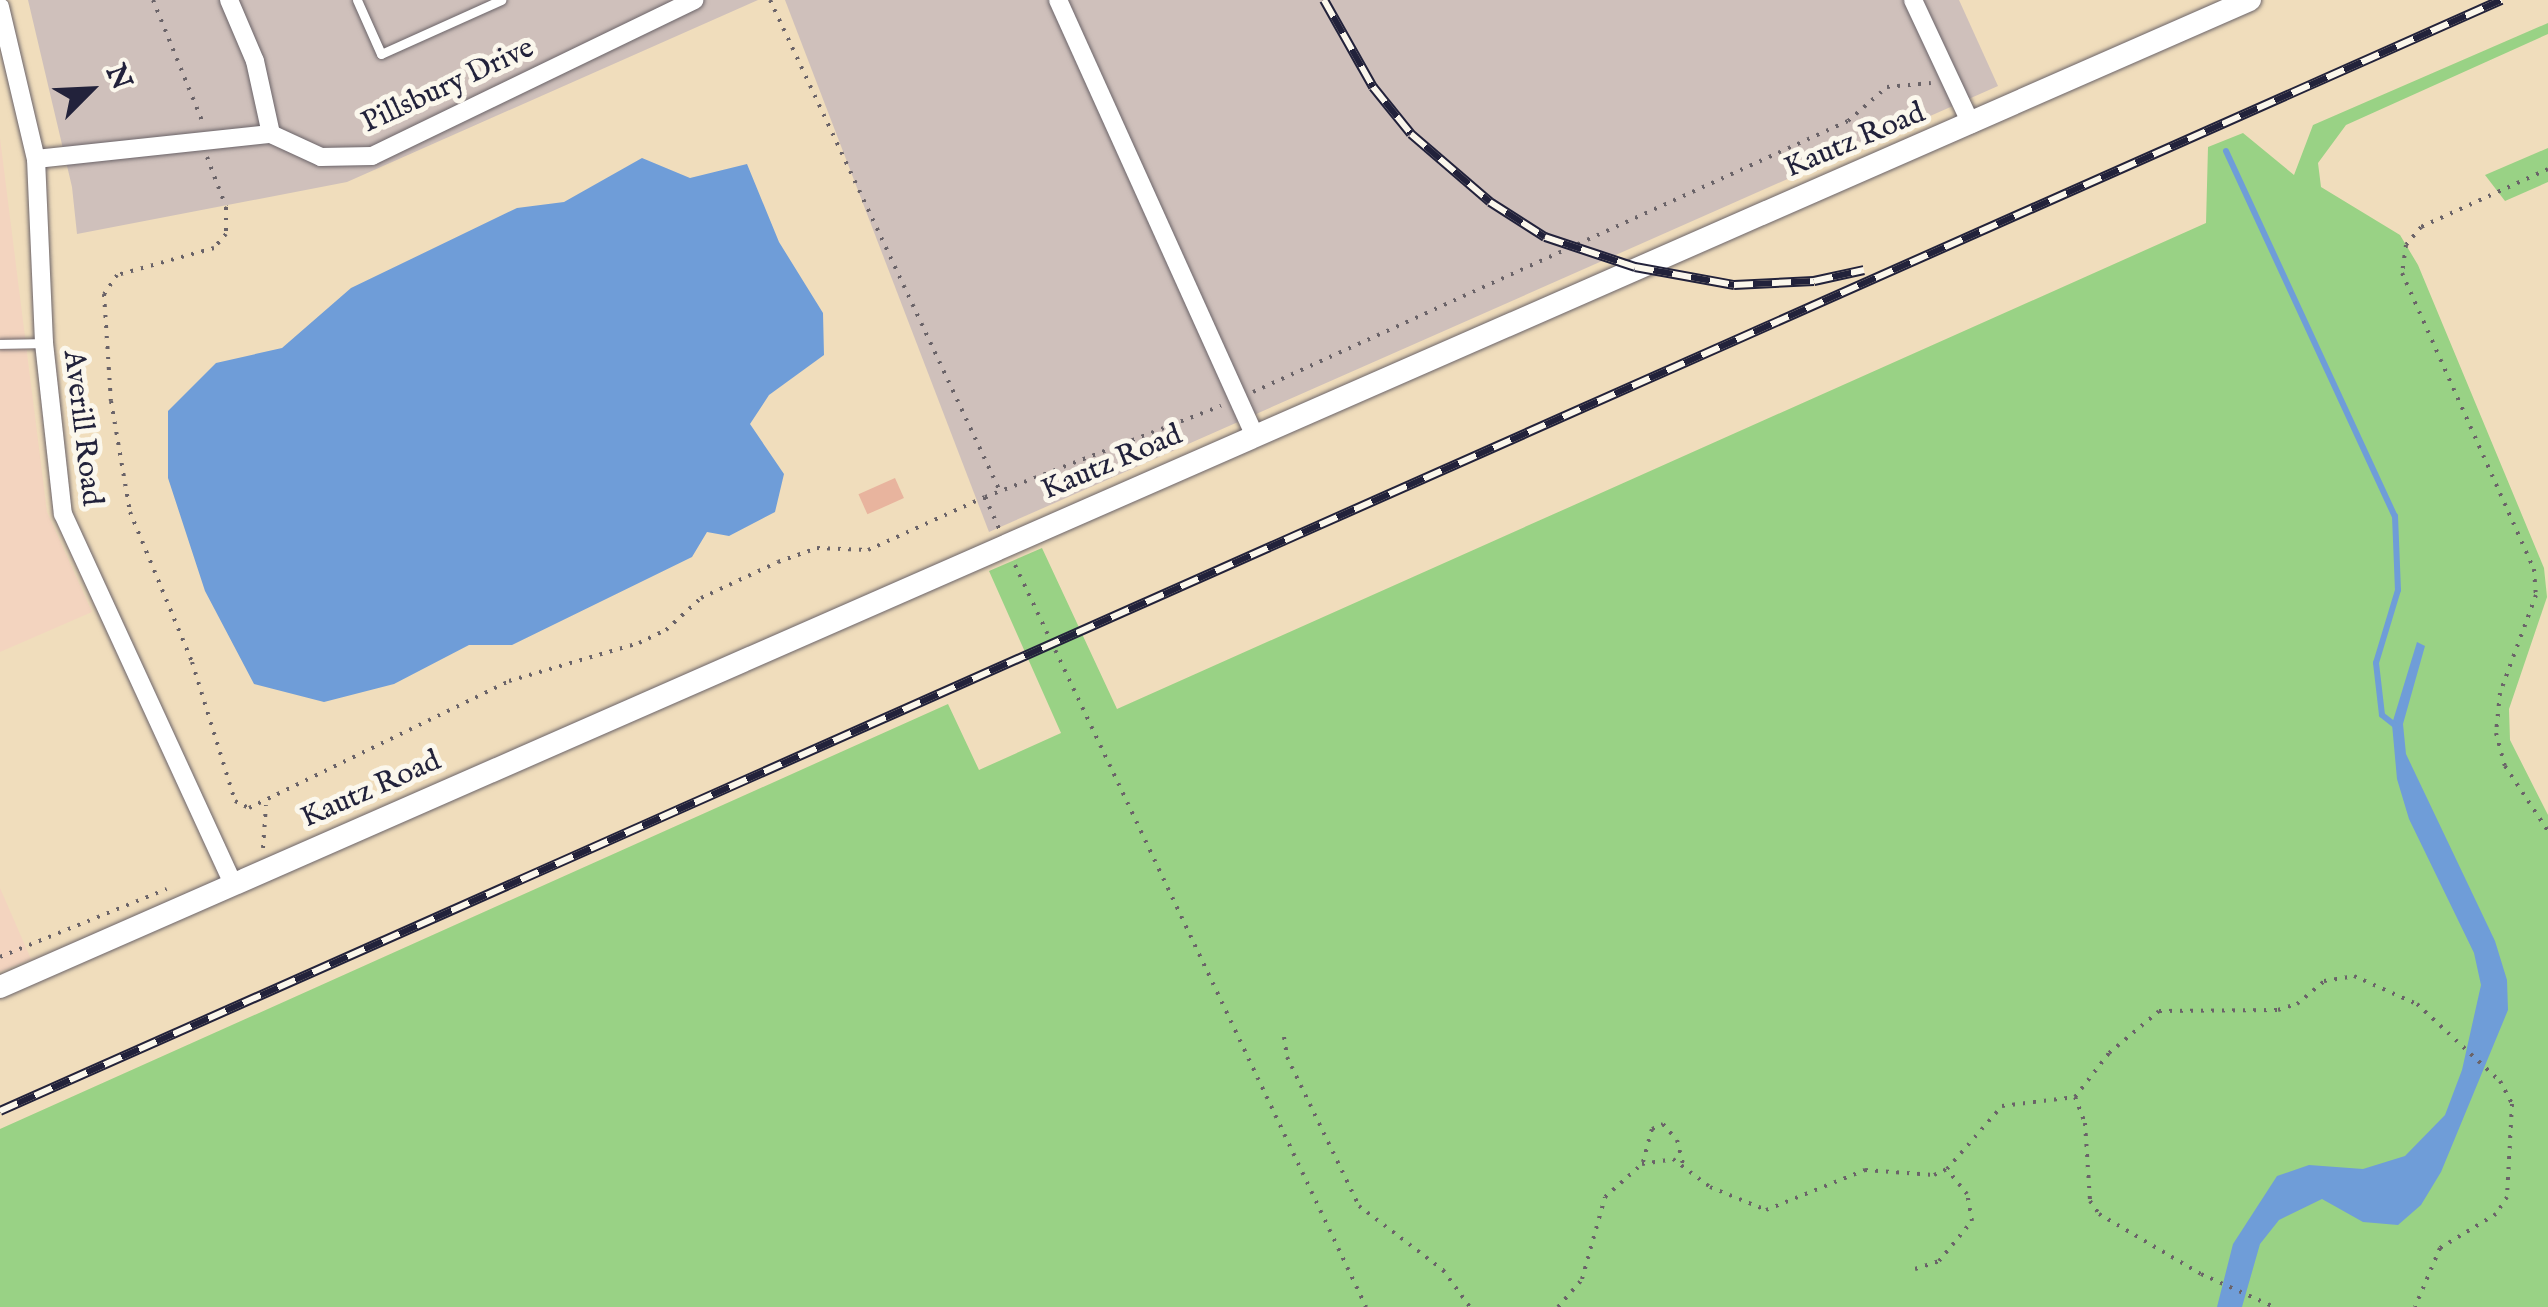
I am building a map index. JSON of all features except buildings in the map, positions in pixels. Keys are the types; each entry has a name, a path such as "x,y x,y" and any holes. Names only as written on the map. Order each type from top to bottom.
{"street":[{"path":"36,160 271,134 255,61 229,0"},
{"name":"Pillsbury Drive","path":"271,134 321,157 372,156 664,7 694,0"},
{"path":"1058,0 1254,434"},
{"path":"1913,0 1971,124"},
{"name":"Kautz Road","path":"0,987 228,874 1005,542 2250,0"},
{"name":"Averill Road","path":"0,7 36,160 44,343 62,514 228,874"}],"lane":[{"path":"357,0 381,54 501,0"},
{"path":"0,344 44,343"}],"path":[{"path":"154,0 204,119 202,141 226,207 226,234 214,248 109,280 104,294 111,402 130,512 198,681 235,801 250,808 266,805 509,682 666,630 702,598 778,562 817,548 868,550 985,497 1238,399 1848,121 1888,87 1951,81"},
{"path":"770,0 1000,491"},
{"path":"2548,169 2421,227 2406,245 2402,273 2534,570 2536,595 2500,693 2496,733 2506,766 2548,831"},
{"path":"985,497 1366,1307"},
{"path":"228,874 264,848 266,805"},
{"path":"0,957 168,888"},
{"path":"1558,1307 1582,1279 1605,1197 1642,1164 1658,1159 1683,1164 1710,1187 1766,1210 1865,1170 1920,1176 1948,1169 2002,1106 2075,1097 2109,1053 2158,1012 2278,1010 2342,976 2417,1004 2500,1081 2512,1114 2507,1197 2496,1214 2440,1248 2414,1307"},
{"path":"1284,1038 1287,1056 1359,1206 1443,1270 1470,1307"},
{"path":"2075,1097 2085,1123 2090,1201 2099,1214 2214,1280 2262,1298 2274,1307"},
{"path":"1642,1164 1652,1129 1663,1124 1678,1140 1683,1164"},
{"path":"1916,1269 1940,1260 1972,1221 1968,1194 1948,1169"}],"shaded area":[{"path":"28,0 758,0 347,182 77,234 72,187"},
{"path":"785,0 1959,0 1998,86 989,532"},
{"path":"0,138 47,512 92,612 0,652"},
{"path":"0,888 31,959 0,972"}],"green space":[{"path":"2548,23 2548,34 2346,125 2318,163 2321,187 2400,235 2418,265 2544,568 2547,597 2509,709 2510,740 2548,815 2548,1307 0,1307 0,1129 948,704 979,770 1061,733 989,571 1042,548 1117,709 2206,223 2208,147 2243,133 2294,175 2313,125"},
{"path":"2548,148 2548,182 2505,201 2485,175"}],"water":[{"path":"642,158 690,178 747,164 779,242 823,313 824,355 769,395 750,424 784,474 775,512 729,536 707,532 692,557 512,645 469,645 394,684 324,702 254,684 205,591 168,478 168,411 216,363 282,348 351,288 517,208 564,202"},
{"path":"2417,642 2425,646 2403,724 2406,754 2495,941 2507,980 2508,1010 2441,1172 2421,1205 2398,1225 2363,1222 2322,1199 2279,1220 2260,1244 2242,1307 2217,1307 2233,1244 2277,1176 2309,1165 2363,1169 2405,1156 2445,1115 2462,1070 2481,985 2474,953 2409,819 2397,779 2392,724"}],"waterway":[{"path":"2226,151 2395,516 2398,590 2376,663 2382,715 2396,726"}],"railway":[{"path":"1324,0 1373,87 1411,134 1490,202 1545,237 1635,267 1734,285 1814,281 1864,270"},
{"path":"0,1111 2501,0"}]}
